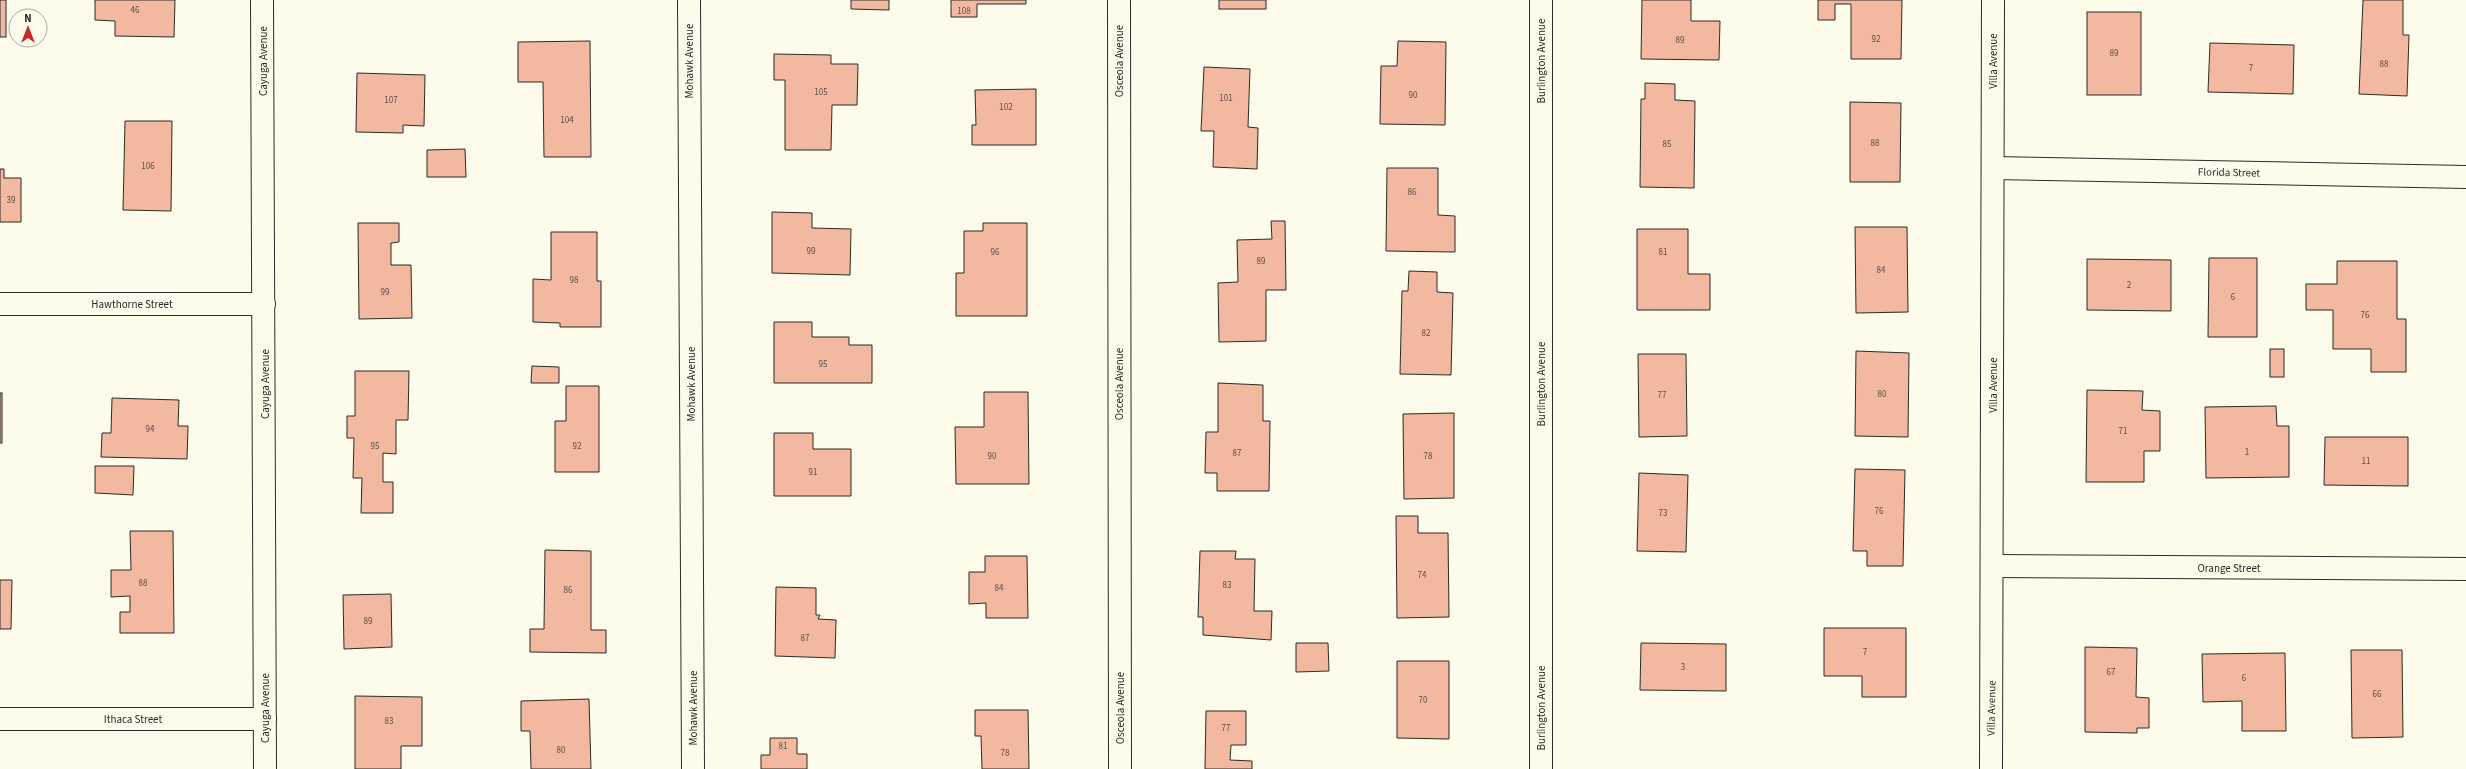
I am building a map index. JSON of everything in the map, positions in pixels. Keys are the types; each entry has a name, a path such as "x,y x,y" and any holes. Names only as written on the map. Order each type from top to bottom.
{"street":[{"name":"Cayuga Avenue","path":"262,0 265,769"},
{"name":"Mohawk Avenue","path":"688,0 694,769"},
{"name":"Osceola Avenue","path":"1119,0 1120,769"},
{"name":"Burlington Avenue","path":"1540,0 1541,769"},
{"name":"Villa Avenue","path":"1991,769 1993,566 1993,0"},
{"name":"Florida Street","path":"1993,168 2466,177"},
{"name":"Hawthorne Street","path":"0,304 264,304"},
{"name":"Orange Street","path":"1993,566 2466,569"},
{"name":"Ithaca Street","path":"0,719 265,719"}],"building":[{"path":"0,0 6,0 6,37 0,37"},
{"path":"95,0 175,0 174,37 115,36 115,21 95,20"},
{"path":"851,0 889,0 889,10 851,9"},
{"path":"951,0 1026,0 1026,4 977,4 977,17 951,17"},
{"path":"1219,0 1266,0 1266,9 1219,9"},
{"path":"1642,0 1691,0 1691,21 1720,21 1719,60 1641,59"},
{"path":"1818,0 1902,0 1901,59 1851,59 1851,4 1835,4 1835,20 1818,20"},
{"path":"2363,0 2403,0 2403,35 2409,35 2407,96 2359,94"},
{"path":"2087,12 2141,12 2141,95 2087,95"},
{"path":"590,41 591,157 544,157 543,82 518,82 518,42"},
{"path":"1398,41 1446,42 1445,125 1380,124 1381,66 1397,66"},
{"path":"2210,43 2294,45 2293,94 2208,92"},
{"path":"774,54 831,55 831,64 858,64 857,105 832,105 831,150 785,150 785,80 774,80"},
{"path":"1204,67 1250,69 1248,127 1258,128 1257,169 1213,167 1214,131 1201,131"},
{"path":"357,73 425,75 424,126 403,125 403,133 356,132"},
{"path":"1645,83 1675,84 1675,100 1695,101 1694,188 1640,187 1641,99 1645,99"},
{"path":"1036,89 1036,145 972,145 972,125 976,125 975,90"},
{"path":"1850,102 1901,103 1900,182 1850,182"},
{"path":"125,121 172,121 171,211 123,210"},
{"path":"465,149 466,177 427,177 427,150"},
{"path":"1387,168 1438,168 1438,215 1455,216 1455,252 1386,251"},
{"path":"0,169 4,169 4,178 21,178 21,222 0,222"},
{"path":"772,212 812,213 812,228 851,229 850,275 772,273"},
{"path":"1271,221 1285,221 1286,290 1266,290 1266,341 1219,342 1218,283 1238,282 1237,240 1272,239"},
{"path":"358,223 399,223 399,242 391,243 391,265 411,265 412,318 359,319"},
{"path":"983,223 1027,223 1027,316 956,316 956,273 964,273 964,231 983,231"},
{"path":"1855,227 1907,227 1908,312 1856,313"},
{"path":"1637,229 1688,229 1688,274 1710,274 1710,310 1637,310"},
{"path":"551,232 597,232 597,281 601,281 601,327 560,327 560,323 533,322 533,279 551,280"},
{"path":"2209,258 2257,258 2257,337 2208,337"},
{"path":"2087,259 2171,260 2171,311 2087,310"},
{"path":"2337,261 2397,261 2397,319 2406,319 2406,372 2371,372 2371,349 2333,349 2333,310 2306,310 2306,284 2337,284"},
{"path":"1409,271 1437,272 1437,292 1453,293 1451,375 1400,374 1402,291 1408,291"},
{"path":"774,322 812,322 812,337 849,337 849,345 872,345 872,383 774,383"},
{"path":"2270,349 2284,349 2284,377 2270,377"},
{"path":"1856,351 1909,353 1908,437 1855,436"},
{"path":"1638,354 1686,354 1687,436 1639,437"},
{"path":"532,366 559,367 559,383 531,383"},
{"path":"355,371 409,371 408,420 396,420 396,454 383,453 383,482 393,482 393,513 361,513 362,478 353,478 354,438 347,438 347,416 355,416"},
{"path":"1218,383 1263,385 1263,421 1270,421 1269,491 1217,491 1217,473 1205,473 1206,432 1218,432"},
{"path":"566,386 599,386 599,472 555,472 555,421 566,421"},
{"path":"2087,390 2143,391 2142,410 2160,411 2160,451 2144,451 2144,482 2086,482"},
{"path":"984,392 1028,392 1029,484 956,484 955,427 984,427"},
{"path":"0,393 2,393 2,443 0,443"},
{"path":"112,398 179,400 178,426 188,426 187,459 101,457 102,433 111,433"},
{"path":"2276,406 2277,426 2289,426 2289,477 2206,478 2205,407"},
{"path":"1454,413 1454,498 1404,499 1403,414"},
{"path":"774,433 813,433 813,449 851,449 851,496 774,496"},
{"path":"2325,437 2408,437 2408,486 2324,485"},
{"path":"95,466 134,466 133,495 95,493"},
{"path":"1855,469 1905,470 1903,566 1867,566 1867,551 1853,551"},
{"path":"1639,473 1688,475 1686,552 1637,551"},
{"path":"1396,516 1418,516 1418,533 1448,533 1449,617 1397,618"},
{"path":"130,531 173,531 174,633 120,633 120,612 130,612 130,596 111,597 111,570 131,570"},
{"path":"545,550 591,551 591,630 606,630 606,653 530,652 530,629 544,629"},
{"path":"1200,551 1236,551 1235,559 1255,559 1254,611 1272,611 1271,640 1203,635 1203,617 1198,617"},
{"path":"985,556 1027,556 1028,618 986,618 986,603 969,604 969,572 985,572"},
{"path":"0,580 12,580 11,629 0,629"},
{"path":"776,587 816,588 816,615 820,615 818,619 836,620 835,658 775,656"},
{"path":"391,594 392,647 344,649 343,595"},
{"path":"1824,628 1906,628 1906,697 1862,697 1862,676 1824,676"},
{"path":"1296,643 1328,643 1329,671 1296,672"},
{"path":"1641,643 1726,644 1726,691 1640,690"},
{"path":"2085,647 2137,648 2136,697 2149,698 2149,728 2137,728 2137,733 2085,732"},
{"path":"2351,650 2402,650 2403,737 2352,738"},
{"path":"2285,653 2286,731 2242,731 2242,701 2203,702 2202,654"},
{"path":"1397,661 1449,661 1449,739 1397,738"},
{"path":"355,696 422,697 422,746 401,746 401,769 355,769"},
{"path":"589,699 591,769 531,769 530,731 521,731 521,701"},
{"path":"975,710 1028,710 1029,769 982,769 981,736 975,736"},
{"path":"1206,711 1246,711 1246,745 1231,745 1230,760 1252,761 1252,769 1205,769"},
{"path":"770,738 797,738 797,754 807,754 807,769 761,769 761,755 770,755"}]}
